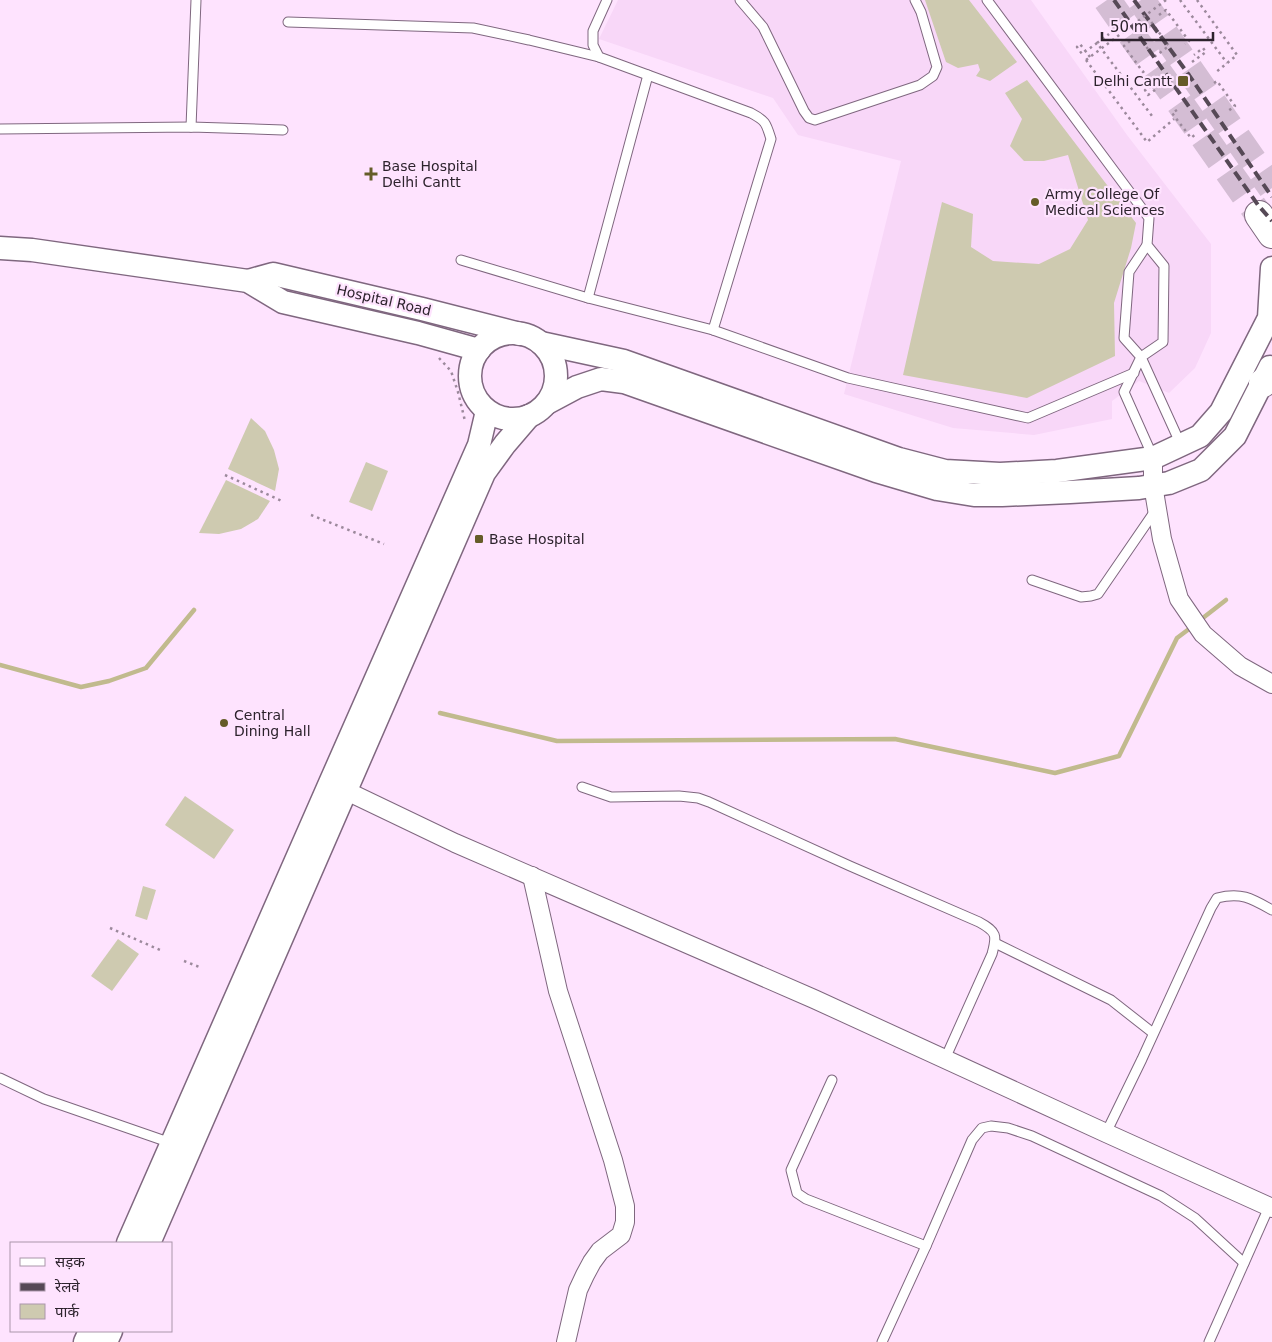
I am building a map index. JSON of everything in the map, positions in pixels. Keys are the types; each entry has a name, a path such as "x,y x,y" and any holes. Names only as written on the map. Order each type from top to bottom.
{"street":[{"name":"Hospital Road","path":"0,248 32,250 248,281 283,302 418,333 479,350"},
{"path":"541,343 624,361 899,459 945,471 1000,474 1057,472 1153,458 1200,436 1221,412 1268,318 1272,268"},
{"name":"Hospital Road","path":"248,281 273,274 520,334"},
{"path":"547,403 556,383 556,372 548,351 541,343 531,337 509,334 498,336 479,350 473,360 470,372 474,394 488,410 497,416 507,419 529,416 547,403 577,387 601,379 624,382 876,472 937,489 974,495 1070,492 1153,486 1169,483 1201,470 1235,436 1269,373"},
{"path":"149,1242 479,445 488,410"},
{"path":"128,1242 171,1144 484,473 529,416"},
{"path":"1153,458 1153,486 1162,540 1179,599 1203,634 1240,666 1272,684"},
{"path":"338,787 455,843 814,999 1270,1207"},
{"path":"532,876 558,991 625,1206 625,1222 621,1235 600,1251 592,1262 578,1290 566,1342"}],"lane":[{"path":"191,127 196,0"},
{"path":"599,57 593,45 593,31 607,0"},
{"path":"740,0 763,27 804,111 809,118 815,120 920,85 933,76 937,67 921,12 914,0"},
{"path":"986,0 1149,218 1147,245 1129,272 1124,338 1141,358 1181,446"},
{"path":"288,22 473,28 599,57 751,113 762,119 771,139 713,330"},
{"path":"588,298 648,75"},
{"path":"0,129 191,127 283,130"},
{"path":"1147,245 1164,266 1163,342 1141,358 1124,392 1153,458"},
{"path":"461,260 588,298 713,330 848,378 1028,418 1134,373"},
{"path":"1032,580 1081,597 1098,594 1157,508"},
{"path":"582,787 611,797 679,796 698,798 990,928 994,935 992,954 945,1059"},
{"path":"1106,1133 1217,898 1228,895 1242,895 1272,910"},
{"path":"994,943 1111,1000 1153,1033"},
{"path":"0,1078 44,1099 171,1144"},
{"path":"832,1080 791,1170 797,1193 926,1246"},
{"path":"882,1342 972,1140 982,1128 991,1126 1008,1128 1032,1136 1161,1196 1195,1218 1244,1263"},
{"path":"1209,1342 1270,1207"}],"path":[{"path":"1166,0 1086,60 1147,142 1174,120"},
{"path":"1180,0 1227,63"},
{"path":"1197,0 1237,55 1215,73"},
{"path":"1159,15 1166,10 1189,41 1186,44"},
{"path":"1131,26 1154,57 1169,46 1146,15"},
{"path":"1090,56 1085,50 1080,44 1077,47 1082,54 1090,49 1109,34"},
{"path":"1130,41 1124,46 1143,72 1147,69"},
{"path":"1098,43 1152,116"},
{"path":"1192,62 1206,52 1203,48 1194,55"},
{"path":"1214,83 1217,81 1235,106 1228,111"},
{"path":"1157,83 1145,90 1148,95 1162,84"},
{"path":"1177,110 1172,113 1191,138 1197,133"},
{"path":"225,475 284,502"},
{"path":"311,515 384,544"},
{"path":"110,928 160,950"},
{"path":"184,961 202,968"}],"shaded area":[{"name":"Army College Of Medical Sciences","path":"618,0 1031,0 1127,135 1211,244 1211,333 1195,368 1169,393 1139,381 1112,401 1112,419 1034,435 953,428 844,394 901,161 798,135 773,98 599,39"}],"green space":[{"path":"925,0 969,0 1017,62 990,81 976,76 980,70 978,64 958,68 946,62"},
{"path":"1027,80 1136,223 1131,248 1114,303 1115,356 1027,398 903,375 942,202 973,214 971,247 993,261 1039,264 1070,249 1088,220 1068,155 1044,161 1024,161 1010,146 1022,119 1005,93"},
{"path":"251,418 265,431 274,450 279,469 275,491 228,469"},
{"path":"366,462 388,471 372,511 349,502"},
{"path":"226,480 270,501 258,519 241,529 219,534 199,533"},
{"path":"185,796 234,830 214,859 165,825"},
{"path":"143,886 156,890 147,920 135,916"},
{"path":"118,939 139,954 112,991 91,976"}],"waterway":[{"path":"1199,621 1226,600"},
{"path":"0,665 81,687 109,681 146,668 194,610"},
{"path":"440,713 557,741 895,739 1055,773 1119,756 1177,638 1193,626"}],"tunnel":[{"path":"1107,0 1259,215"},
{"path":"1141,0 1272,188"}],"railway":[{"path":"1114,0 1258,205 1272,221"},
{"path":"1134,0 1189,75 1272,197"}],"place":[{"name":"Delhi Cantt","path":"1183,81"},
{"name":"Base Hospital Delhi Cantt","path":"371,174"},
{"name":"Army College Of Medical Sciences","path":"1035,202"},
{"name":"Base Hospital","path":"479,539"},
{"name":"Central Dining Hall","path":"224,723"}]}
